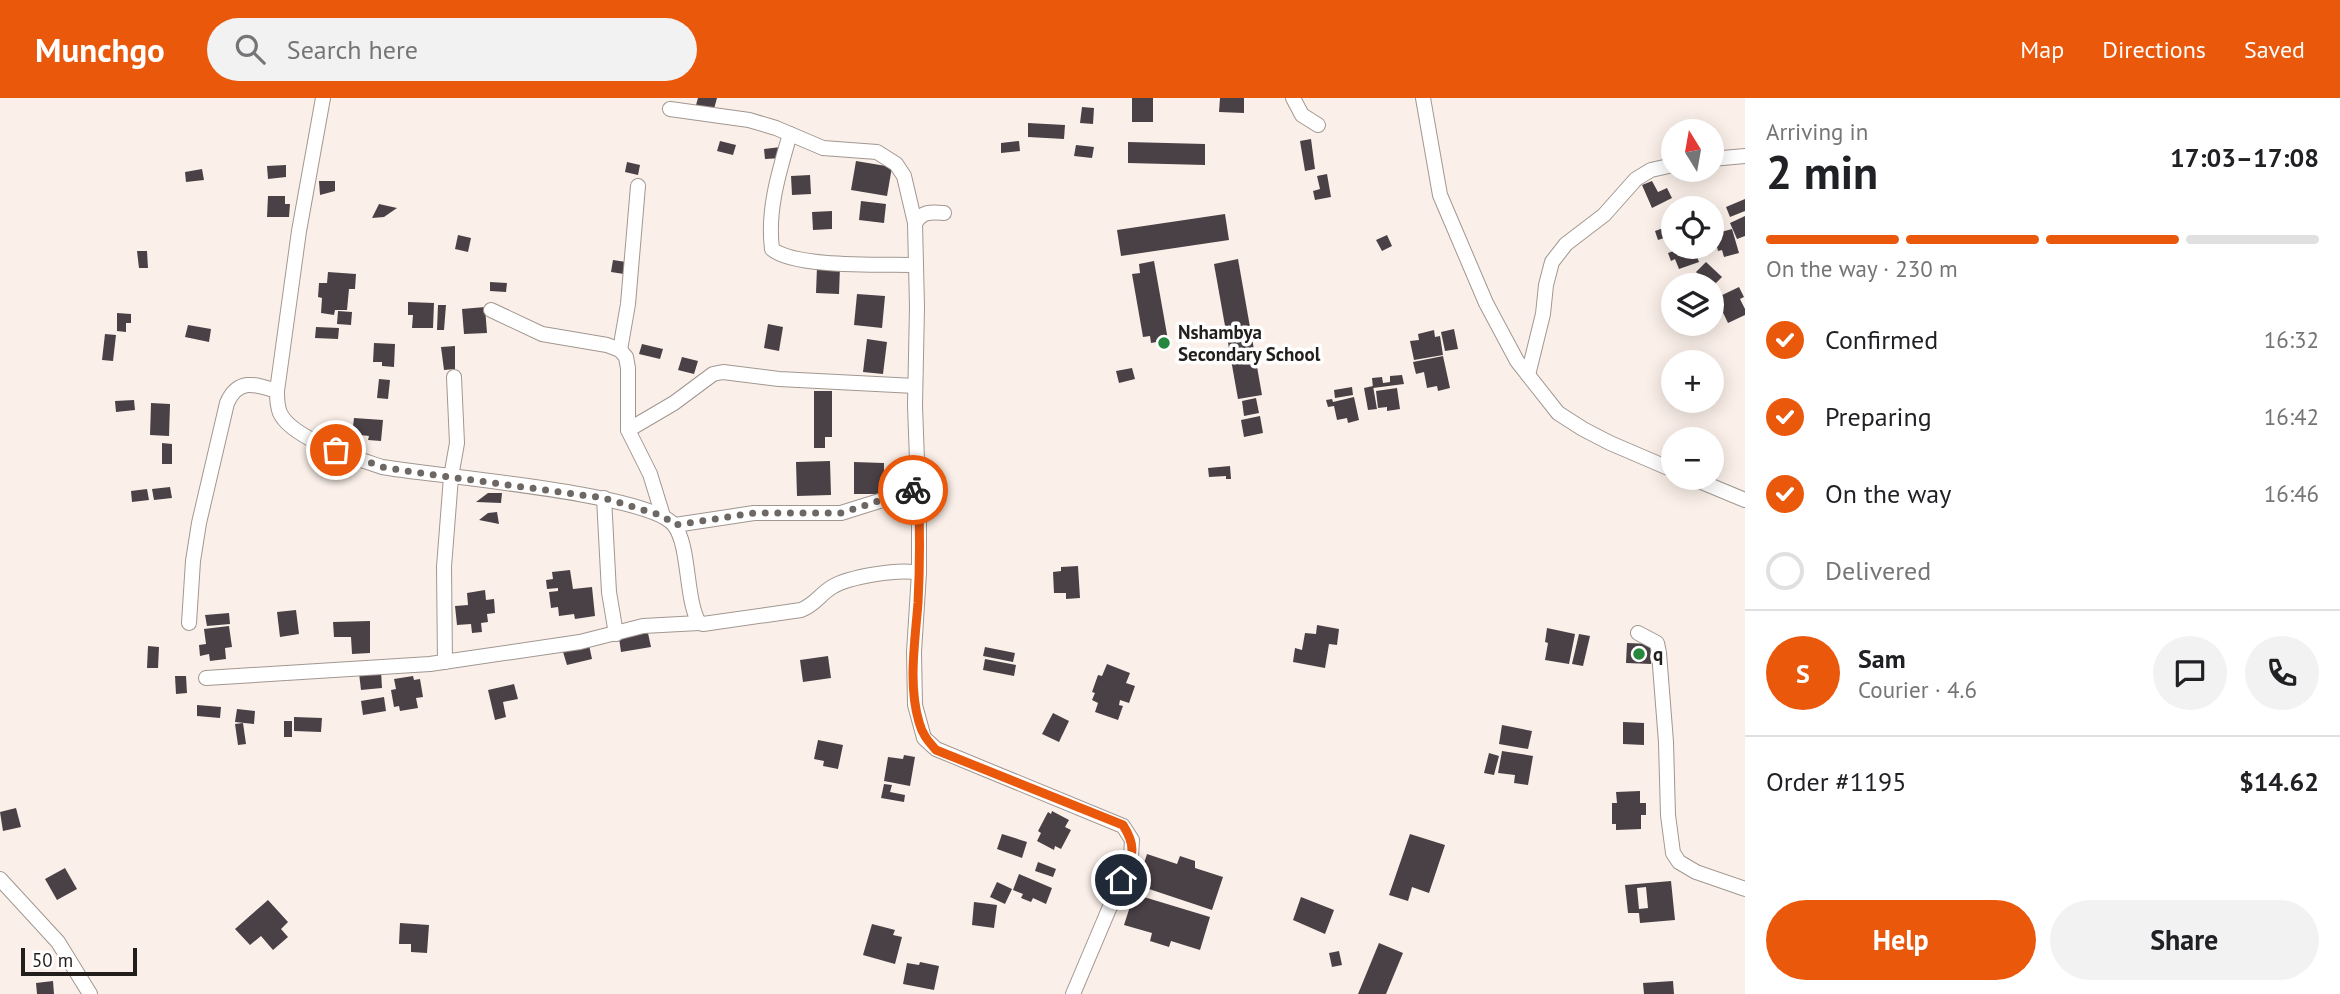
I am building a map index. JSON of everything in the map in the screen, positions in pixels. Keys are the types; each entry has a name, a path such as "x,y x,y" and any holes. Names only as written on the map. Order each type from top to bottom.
{"street":[{"path":"323,98 299,231 277,391 280,414 292,428 353,457 382,467 604,498 663,516 675,525 693,609 699,623"},
{"path":"1293,98 1302,115 1318,125"},
{"path":"1423,98 1440,195 1486,303 1517,361 1558,413 1583,429 1661,465"},
{"path":"670,109 749,120 823,148 877,152 896,164 904,176 915,223 917,307 915,386 919,573 914,652 915,705 925,738 936,750 1123,825 1132,840 1131,857 1073,994"},
{"path":"790,134 779,171 772,210 772,249 784,257 814,262 915,265"},
{"path":"1724,158 1745,156"},
{"path":"1528,375 1552,262 1566,244 1604,215 1636,178 1661,168"},
{"path":"620,350 628,304 638,186"},
{"path":"915,223 920,215 926,212 944,213"},
{"path":"491,310 542,334 607,345 620,350 626,357 628,430 650,474 663,516"},
{"path":"628,430 674,403 713,374 723,372 779,379 915,386"},
{"path":"445,662 444,567 451,477 457,443 454,377"},
{"path":"190,623 198,523 227,403 232,392 240,386 251,384 277,391"},
{"path":"675,525 754,513 841,513 918,489"},
{"path":"1721,490 1745,500"},
{"path":"604,498 608,583 616,634"},
{"path":"206,678 400,667 580,642 643,626 724,622 810,607 827,590 844,581 902,571 919,573"},
{"path":"1638,633 1657,643 1660,653 1668,816 1673,853 1679,862 1696,872 1745,889"},
{"path":"0,879 58,942 90,994"}],"building":[{"path":"698,98 717,98 714,109 696,105"},
{"path":"1132,98 1153,98 1153,122 1132,122"},
{"path":"1220,98 1244,98 1244,113 1219,112"},
{"path":"1082,107 1094,108 1093,124 1080,123"},
{"path":"1028,123 1065,125 1064,139 1028,137"},
{"path":"1311,139 1315,169 1305,171 1300,141"},
{"path":"720,141 736,145 733,155 717,151"},
{"path":"1019,141 1020,151 1001,153 1001,143"},
{"path":"1128,142 1205,144 1205,165 1128,163"},
{"path":"1076,145 1094,147 1092,158 1074,156"},
{"path":"781,147 782,158 765,159 764,149"},
{"path":"856,161 892,167 887,196 851,190"},
{"path":"627,162 640,165 638,175 625,172"},
{"path":"286,165 286,177 268,179 267,166"},
{"path":"202,169 204,180 186,182 185,172"},
{"path":"1327,174 1331,197 1315,200 1313,191 1320,189 1317,176"},
{"path":"810,175 811,194 792,195 791,176"},
{"path":"319,181 335,181 335,191 320,195"},
{"path":"1652,181 1658,192 1667,188 1671,196 1661,196 1661,204 1652,208 1642,185"},
{"path":"268,196 285,196 285,204 290,204 289,217 267,217"},
{"path":"1745,199 1745,211 1730,217 1726,207"},
{"path":"861,201 886,204 884,223 859,220"},
{"path":"379,204 397,208 384,217 372,218"},
{"path":"832,211 832,229 813,230 812,212"},
{"path":"1225,214 1229,240 1121,256 1117,230"},
{"path":"1745,216 1745,236 1737,239 1730,223"},
{"path":"1661,229 1661,239 1658,240 1655,231"},
{"path":"1732,229 1739,253 1724,257 1724,231"},
{"path":"458,235 471,238 468,252 455,249"},
{"path":"1387,235 1392,246 1382,251 1376,240"},
{"path":"137,251 147,251 148,268 139,268"},
{"path":"1238,259 1262,395 1238,399 1214,264"},
{"path":"1675,259 1698,259 1699,262 1679,269"},
{"path":"613,260 626,262 624,274 611,272"},
{"path":"1154,261 1168,340 1151,343 1150,336 1143,337 1132,274 1140,273 1139,264"},
{"path":"1706,262 1718,273 1697,273"},
{"path":"817,267 840,267 839,294 816,293"},
{"path":"328,272 356,274 355,289 349,289 347,310 335,310 334,315 321,313 322,298 318,297 319,283 327,283"},
{"path":"490,282 507,283 506,292 490,291"},
{"path":"1739,287 1744,297 1740,299 1745,315 1728,323 1724,315 1724,294"},
{"path":"857,294 885,296 882,328 854,325"},
{"path":"408,302 434,303 433,328 412,328 413,315 408,315"},
{"path":"438,305 446,305 444,330 437,330"},
{"path":"485,307 487,333 464,334 462,309"},
{"path":"338,311 352,312 351,325 337,324"},
{"path":"117,313 131,314 131,323 126,323 126,332 117,331"},
{"path":"768,324 783,327 779,351 764,348"},
{"path":"188,325 211,329 209,342 185,337"},
{"path":"316,327 339,328 338,339 315,338"},
{"path":"1454,329 1458,349 1445,351 1441,332"},
{"path":"1434,330 1435,337 1440,336 1443,355 1414,360 1410,341 1419,340 1418,334"},
{"path":"105,334 116,335 113,361 102,360"},
{"path":"867,339 887,342 883,374 863,372"},
{"path":"374,343 395,344 394,367 373,362"},
{"path":"642,344 663,349 660,359 639,354"},
{"path":"455,346 455,369 444,370 441,347"},
{"path":"1443,356 1450,388 1438,391 1437,386 1427,388 1424,372 1416,374 1413,362"},
{"path":"682,357 698,361 694,374 678,370"},
{"path":"1132,368 1135,379 1119,383 1116,371"},
{"path":"1402,375 1404,384 1373,388 1372,378 1382,377 1383,383 1390,382 1390,376"},
{"path":"379,379 390,380 388,399 377,398"},
{"path":"1373,386 1377,409 1368,410 1364,388"},
{"path":"1352,387 1353,395 1335,398 1334,390"},
{"path":"1397,388 1400,409 1387,411 1387,407 1378,408 1376,391"},
{"path":"814,391 832,391 832,437 825,437 825,448 814,448"},
{"path":"1354,397 1359,420 1348,423 1347,418 1337,420 1334,406 1328,407 1326,400 1332,399 1333,402"},
{"path":"1256,398 1259,413 1244,416 1242,401"},
{"path":"134,400 135,410 116,412 115,401"},
{"path":"151,403 170,404 169,436 150,435"},
{"path":"1260,416 1263,433 1244,437 1241,420"},
{"path":"354,418 383,420 381,441 352,434"},
{"path":"162,443 172,444 172,464 162,464"},
{"path":"830,461 831,495 797,496 796,462"},
{"path":"854,462 884,463 884,478 890,479 889,494 854,494"},
{"path":"1230,466 1231,479 1226,479 1226,476 1209,477 1208,468"},
{"path":"170,487 172,498 154,500 152,489"},
{"path":"147,489 149,500 132,502 131,491"},
{"path":"488,493 502,493 501,503 476,502"},
{"path":"497,512 499,524 479,520 488,513"},
{"path":"1078,566 1080,598 1066,599 1066,593 1054,593 1053,572 1061,571 1061,567"},
{"path":"570,570 573,589 592,587 595,616 575,619 574,614 559,616 558,607 551,608 549,592 558,591 558,588 547,589 546,580 553,579 552,572"},
{"path":"485,590 486,600 494,599 495,613 487,614 488,622 481,623 482,632 472,633 471,624 457,625 455,606 468,605 467,593"},
{"path":"296,610 299,634 280,637 277,612"},
{"path":"229,613 230,624 207,626 205,615"},
{"path":"370,621 370,653 352,654 351,637 334,637 333,622"},
{"path":"1317,625 1339,629 1337,645 1329,644 1325,668 1293,662 1295,648 1302,650 1305,633 1316,634"},
{"path":"229,626 232,647 225,648 226,659 210,661 209,654 200,656 199,645 206,644 204,629"},
{"path":"1547,628 1575,634 1569,664 1545,660"},
{"path":"648,633 651,647 621,652 619,638"},
{"path":"1579,634 1590,636 1583,666 1572,664"},
{"name":"q","path":"1627,643 1652,644 1651,664 1626,663"},
{"path":"589,645 592,659 567,665 563,652"},
{"path":"148,646 159,647 158,668 147,668"},
{"path":"985,647 1015,653 1013,662 983,656"},
{"path":"828,656 831,678 803,682 800,660"},
{"path":"985,659 1016,665 1014,676 983,670"},
{"path":"1107,664 1130,673 1126,683 1135,686 1129,703 1120,700 1119,705 1123,706 1118,720 1095,712 1098,703 1092,700 1098,675 1102,676"},
{"path":"381,671 382,688 361,690 359,673"},
{"path":"175,676 186,676 187,693 176,694"},
{"path":"413,676 414,680 420,679 423,697 416,698 418,708 400,711 399,706 394,707 391,690 396,689 394,679"},
{"path":"514,684 518,699 503,702 506,717 495,720 488,690"},
{"path":"384,697 386,711 363,715 361,701"},
{"path":"197,705 221,707 220,718 197,716"},
{"path":"237,709 255,711 254,724 235,722"},
{"path":"1053,713 1069,721 1059,742 1042,734"},
{"path":"294,717 322,718 321,732 294,731"},
{"path":"284,721 292,721 292,737 284,737"},
{"path":"1623,722 1644,723 1644,745 1623,744"},
{"path":"243,723 246,744 238,745 235,724"},
{"path":"1502,725 1532,731 1528,749 1499,744"},
{"path":"818,740 843,745 838,769 823,766 824,761 814,759"},
{"path":"1502,751 1533,756 1528,785 1514,783 1515,775 1498,773"},
{"path":"1489,753 1499,756 1494,775 1484,773"},
{"path":"904,755 915,757 910,786 884,781 888,757 903,759"},
{"path":"884,784 892,785 890,792 905,795 904,802 881,798"},
{"path":"1640,791 1640,803 1646,803 1646,815 1641,815 1641,829 1616,830 1616,824 1612,824 1612,803 1617,803 1616,792"},
{"path":"16,808 21,827 3,831 0,812"},
{"path":"1052,811 1069,820 1065,827 1071,830 1061,849 1055,846 1054,850 1037,841 1041,833 1038,831 1048,812 1051,814"},
{"path":"1002,834 1027,842 1022,858 997,849"},
{"path":"1410,834 1445,845 1429,893 1412,887 1408,901 1389,895"},
{"path":"1147,854 1177,864 1180,856 1195,861 1195,868 1223,877 1212,910 1137,885"},
{"path":"1038,862 1056,869 1053,877 1035,871"},
{"path":"65,868 77,889 57,900 45,879"},
{"path":"1019,874 1052,888 1046,904 1033,898 1031,902 1021,898 1023,894 1013,890"},
{"path":"1671,881 1675,920 1640,923 1639,913 1628,913 1625,885","holes":["1646,887 1648,908 1639,909 1637,888"]},
{"path":"997,882 1012,889 1005,904 990,897"},
{"path":"1134,894 1210,917 1200,950 1171,941 1169,947 1150,941 1152,933 1124,925"},
{"path":"1301,897 1334,910 1325,934 1293,920"},
{"path":"268,900 288,922 281,929 288,937 273,950 261,936 250,945 235,929"},
{"path":"974,902 997,905 994,928 972,925"},
{"path":"400,923 429,925 427,953 411,952 411,944 399,944"},
{"path":"872,924 895,930 893,935 902,937 895,964 863,955"},
{"path":"1379,943 1403,953 1386,994 1358,994"},
{"path":"1339,951 1342,965 1332,967 1329,953"},
{"path":"920,962 939,966 934,990 903,984 907,963 919,965"},
{"path":"53,981 54,994 37,994 36,983"},
{"path":"1673,981 1674,994 1644,994 1643,983"}],"way so far":[{"path":"336,450 382,467 604,498 663,516 675,525 754,513 841,513 913,490"}],"place":[{"name":"Nshambya Secondary School","path":"1164,343"},
{"name":"q","path":"1639,654"}],"route":[{"path":"913,490 918,489 919,516 918,604 914,652 915,705 925,738 936,750 1123,825 1132,840 1131,857 1121,880"}]}
